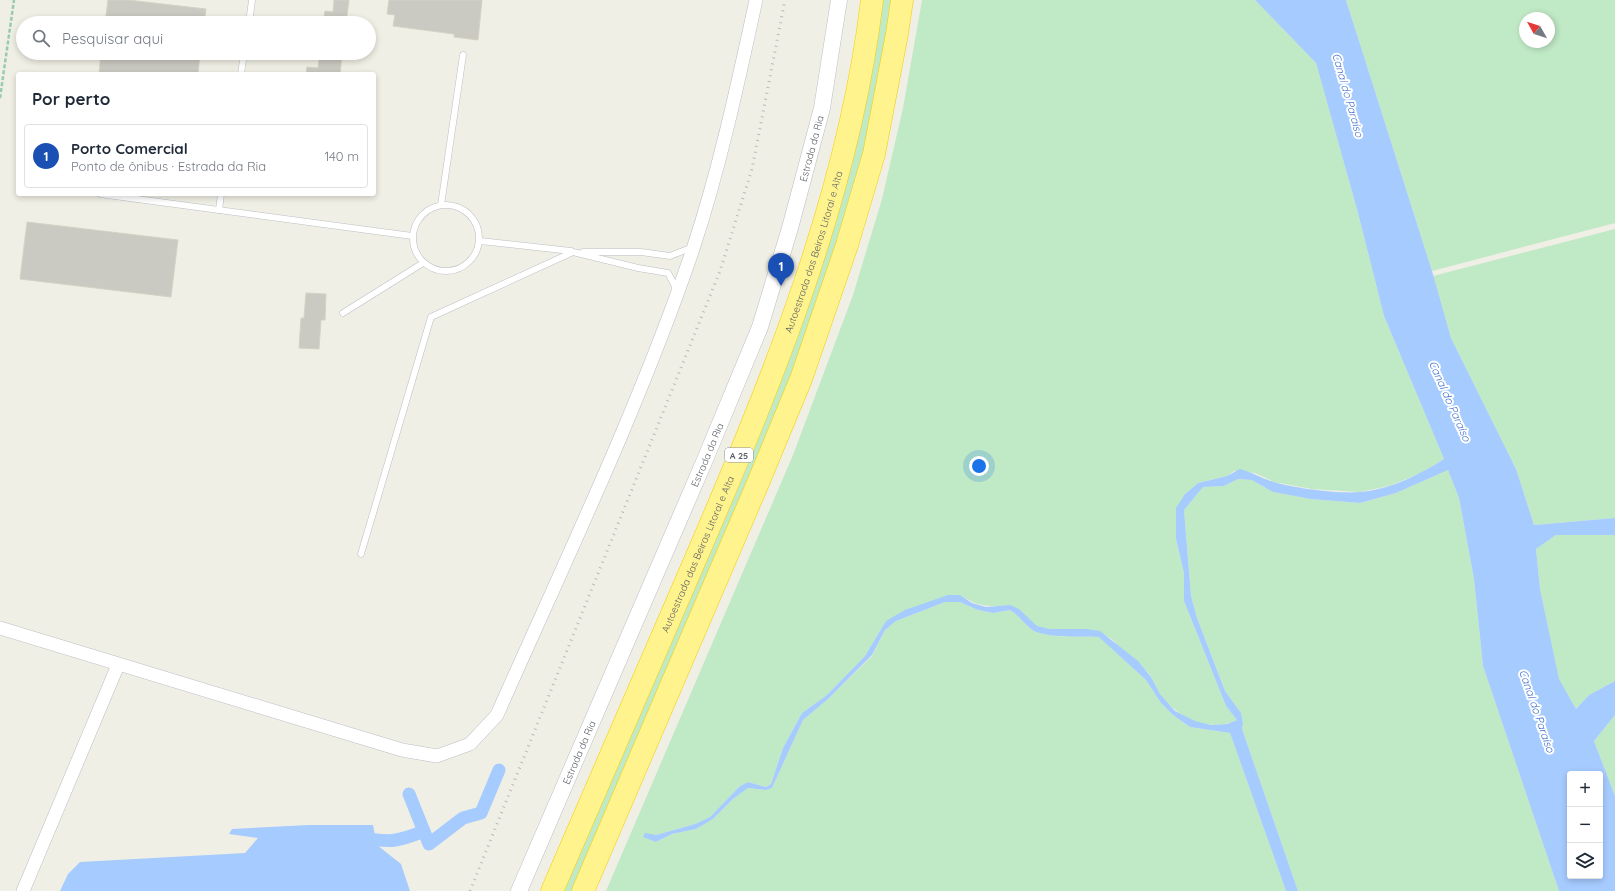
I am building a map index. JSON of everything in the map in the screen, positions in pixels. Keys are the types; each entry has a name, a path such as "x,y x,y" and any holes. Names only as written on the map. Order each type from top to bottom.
{"highway":[{"name":"Autoestrada das Beiras Litoral e Alta","path":"552,891 731,475 774,368 819,239 846,145 868,33 872,0"},
{"name":"A 25","path":"583,891 758,484 801,378 847,245 874,154 902,0"}],"street":[{"path":"0,628 402,750 437,756 470,744 497,715 631,411 678,292 693,247 730,118 756,0"},
{"name":"Estrada da Ria","path":"519,891 698,477 760,327 790,228 822,108 839,0"},
{"path":"23,891 118,665"}],"lane":[{"path":"250,16 252,0"},
{"path":"441,205 462,54"},
{"path":"241,72 243,60"},
{"path":"115,196 412,236"},
{"path":"219,210 221,196"},
{"path":"441,205 456,206 469,214 477,226 480,241 475,255 465,266 451,272 436,271 423,263 415,251 412,236 417,222 427,211 441,205"},
{"path":"480,241 573,252 641,252 670,256 693,247"},
{"path":"361,554 431,317 573,252 638,268 668,273 678,292"},
{"path":"344,313 423,263"}],"path":[{"path":"0,98 14,0"}],"green space":[{"path":"879,0 892,0 862,157 845,220 805,340 767,438 573,891 560,891 740,472"},
{"path":"922,0 1255,0 1316,63 1358,213 1384,316 1444,459 1421,473 1389,486 1359,492 1312,489 1274,482 1255,473 1234,471 1227,476 1198,483 1185,494 1176,539 1184,573 1184,601 1226,706 1237,720 1226,724 1216,725 1194,721 1184,716 1167,703 1144,668 1123,651 1112,639 1102,634 1084,630 1057,630 1039,627 1028,621 1010,605 996,606 978,604 960,595 886,621 865,656 827,695 802,713 783,748 771,784 766,787 748,782 740,786 710,817 695,824 656,835 656,842 672,834 696,829 713,819 733,799 748,788 766,790 772,788 803,720 828,699 872,656 885,630 896,621 945,602 960,602 978,610 993,613 1010,610 1031,629 1045,634 1054,636 1099,636 1146,680 1161,703 1173,715 1190,727 1230,733 1286,891 606,891 793,455 853,295 882,199 903,108"},
{"path":"1346,0 1615,0 1615,223 1432,271"},
{"path":"1615,229 1615,518 1534,525 1516,469 1451,338 1433,276"},
{"path":"1448,470 1459,498 1474,579 1483,666 1559,891 1298,891 1242,729 1243,723 1241,713 1225,691 1197,618 1191,596 1184,510 1203,487 1224,486 1238,479 1252,480 1273,492 1311,499 1360,503 1396,493"},
{"path":"1556,535 1615,535 1615,681 1589,695 1576,709 1559,680 1540,589 1536,549"},
{"path":"1615,715 1615,796 1594,741"}],"water":[{"name":"Canal do Paraíso","path":"1255,0 1346,0 1432,271 1451,338 1516,469 1534,525 1615,518 1615,535 1556,535 1536,549 1540,589 1559,679 1576,709 1589,695 1615,681 1615,715 1594,741 1615,796 1615,891 1559,891 1483,666 1474,579 1459,498 1448,470 1396,493 1360,503 1311,499 1273,492 1252,480 1238,479 1224,486 1203,487 1184,510 1191,596 1197,618 1225,691 1241,713 1243,723 1242,729 1298,891 1286,891 1230,733 1190,727 1173,715 1161,703 1146,680 1099,637 1054,636 1037,632 1031,629 1010,610 993,613 978,610 960,602 945,602 896,621 885,630 872,655 828,699 803,720 772,788 766,790 748,788 733,799 713,819 696,829 672,834 656,842 643,837 645,833 656,835 695,824 710,817 740,786 748,782 766,787 771,784 783,748 802,713 827,695 865,656 886,621 905,610 948,595 960,595 972,603 986,607 1010,605 1019,609 1037,626 1050,629 1087,629 1100,631 1138,661 1151,677 1160,694 1175,711 1195,721 1211,725 1227,724 1237,720 1226,706 1184,601 1184,573 1176,539 1176,508 1185,494 1198,483 1227,476 1240,469 1270,481 1304,488 1340,492 1370,491 1403,481 1444,459 1384,316 1358,213 1316,63"},
{"path":"309,825 373,825 377,845 401,864 410,891 60,891 68,874 80,862 245,853 258,838 229,834 232,829"}],"building":[{"path":"108,0 128,0 206,9 205,16 106,16"},
{"path":"334,0 349,0 347,16 324,16 325,11 333,12"},
{"path":"389,0 482,0 478,40 454,37 454,34 393,26 395,15 387,14"},
{"path":"100,60 199,60 198,72 99,72"},
{"path":"319,60 341,60 340,72 306,72 307,67 318,68"},
{"path":"27,222 178,240 171,297 20,279"},
{"path":"306,293 326,294 325,320 321,320 319,349 299,348 301,318 304,318"}],"waterway":[{"path":"409,794 429,844 463,818 481,813 499,770"},
{"path":"359,838 385,841 399,840 424,831"}],"railway":[{"path":"470,891 720,271 752,169 785,0"}],"place":[{"name":"Porto Comercial","path":"781,286"}]}
